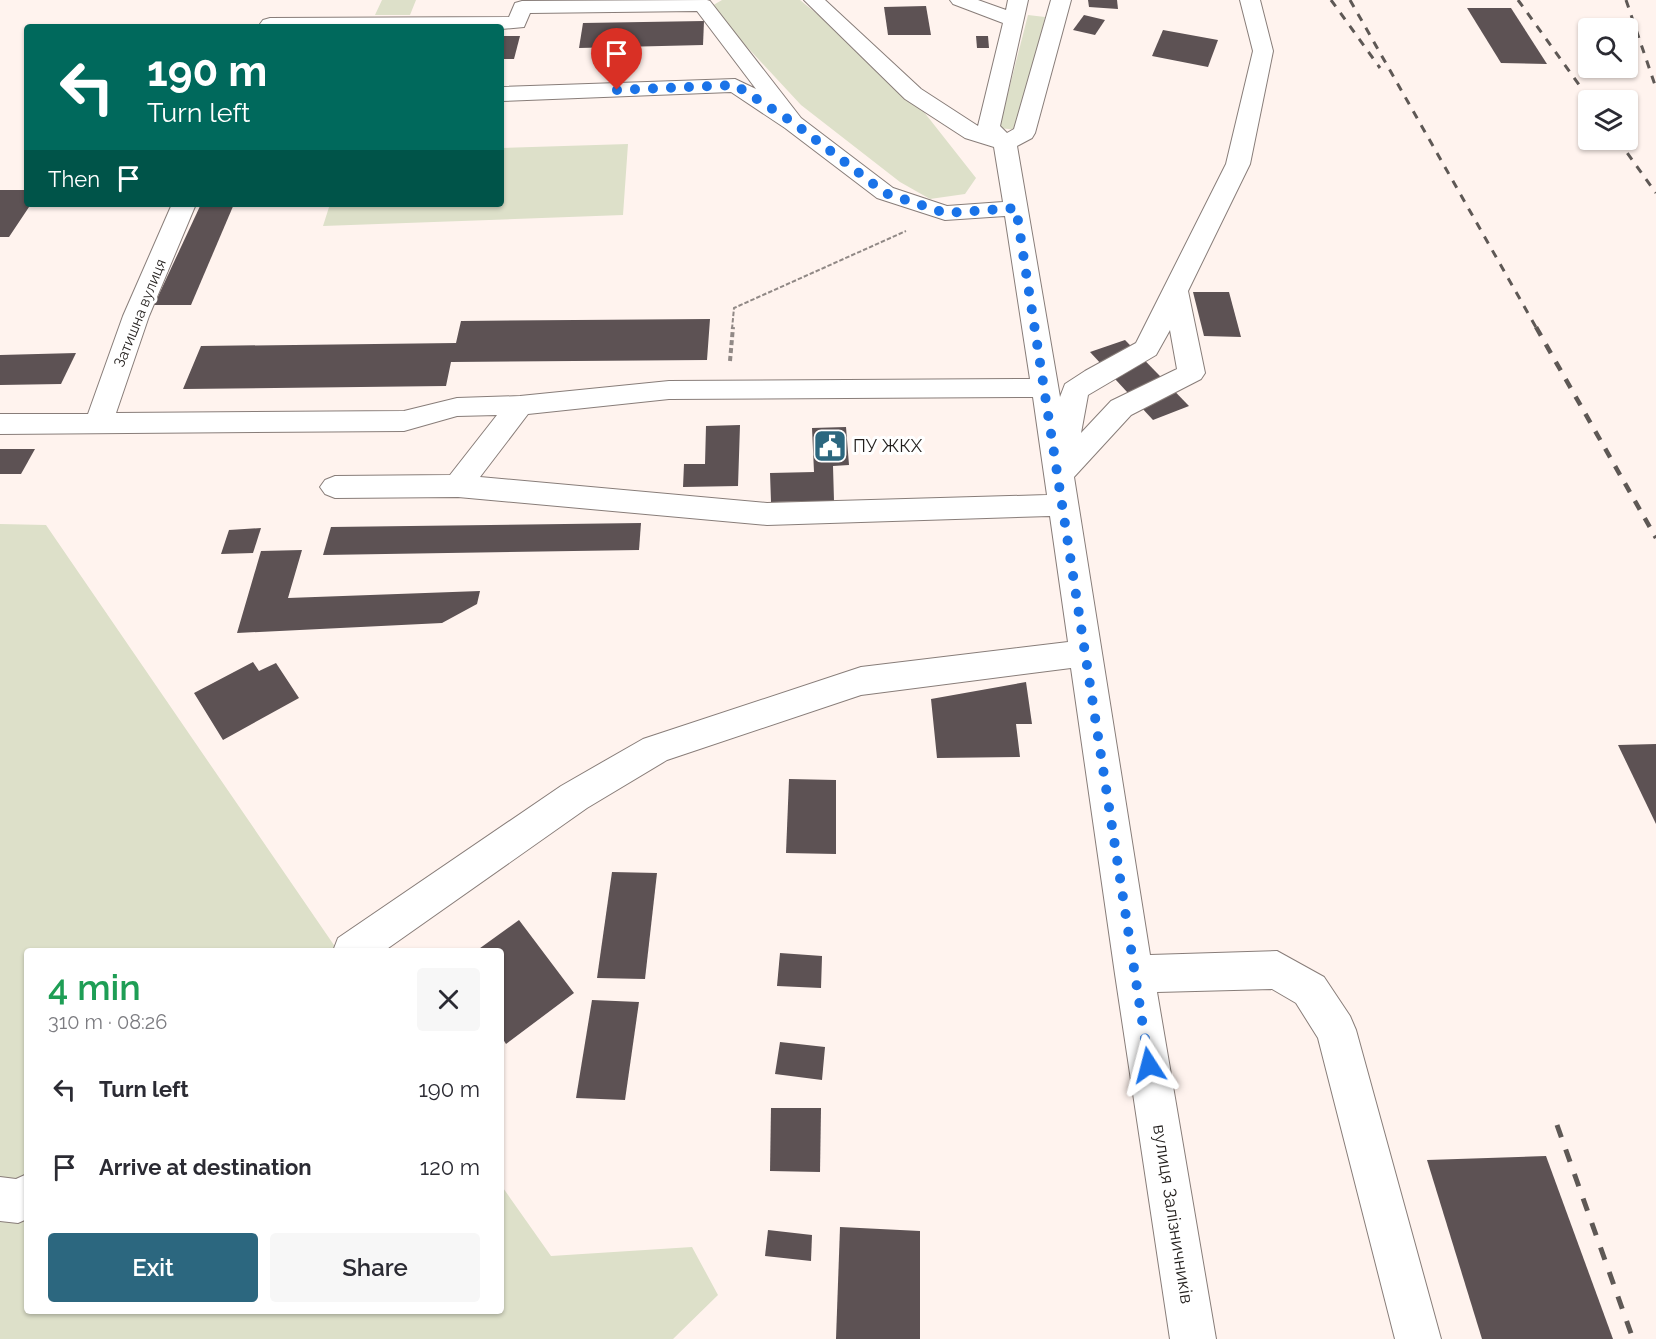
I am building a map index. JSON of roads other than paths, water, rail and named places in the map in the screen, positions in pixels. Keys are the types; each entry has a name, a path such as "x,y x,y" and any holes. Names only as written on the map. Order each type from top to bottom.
{"street":[{"path":"814,0 914,94 973,133 1005,143 1024,133 1061,0"},
{"path":"960,0 1017,10 989,127 1005,143"},
{"path":"1061,490 1075,391 1095,377 1147,349 1238,164 1263,51 1250,0"},
{"path":"273,20 517,23 522,7 703,5 794,123"},
{"path":"504,94 735,85 794,123 885,193 945,213 1016,208"},
{"name":"вулиця Залізничників","path":"1005,143 1193,1339"},
{"name":"Затишна вулиця","path":"98,424 136,316 183,207"},
{"path":"335,487 458,486 767,514 1061,490 1121,408 1191,373 1175,288"},
{"path":"0,424 404,421 457,407 520,405 669,390 1045,388"},
{"path":"458,486 520,405"},
{"path":"356,948 574,797 655,749 861,681 1085,653"},
{"path":"1134,974 1277,970 1310,990 1336,1030 1418,1339"},
{"path":"0,1199 18,1201 24,1198"}],"railway":[{"path":"1331,0 1380,68"},
{"path":"1350,0 1537,329"},
{"path":"1518,0 1583,90"},
{"path":"1626,0 1656,88"},
{"path":"1625,150 1656,193"},
{"path":"1536,327 1656,538"},
{"path":"1557,1125 1633,1339"}],"place":[{"name":"ПУ ЖКХ","path":"830,446"}]}
